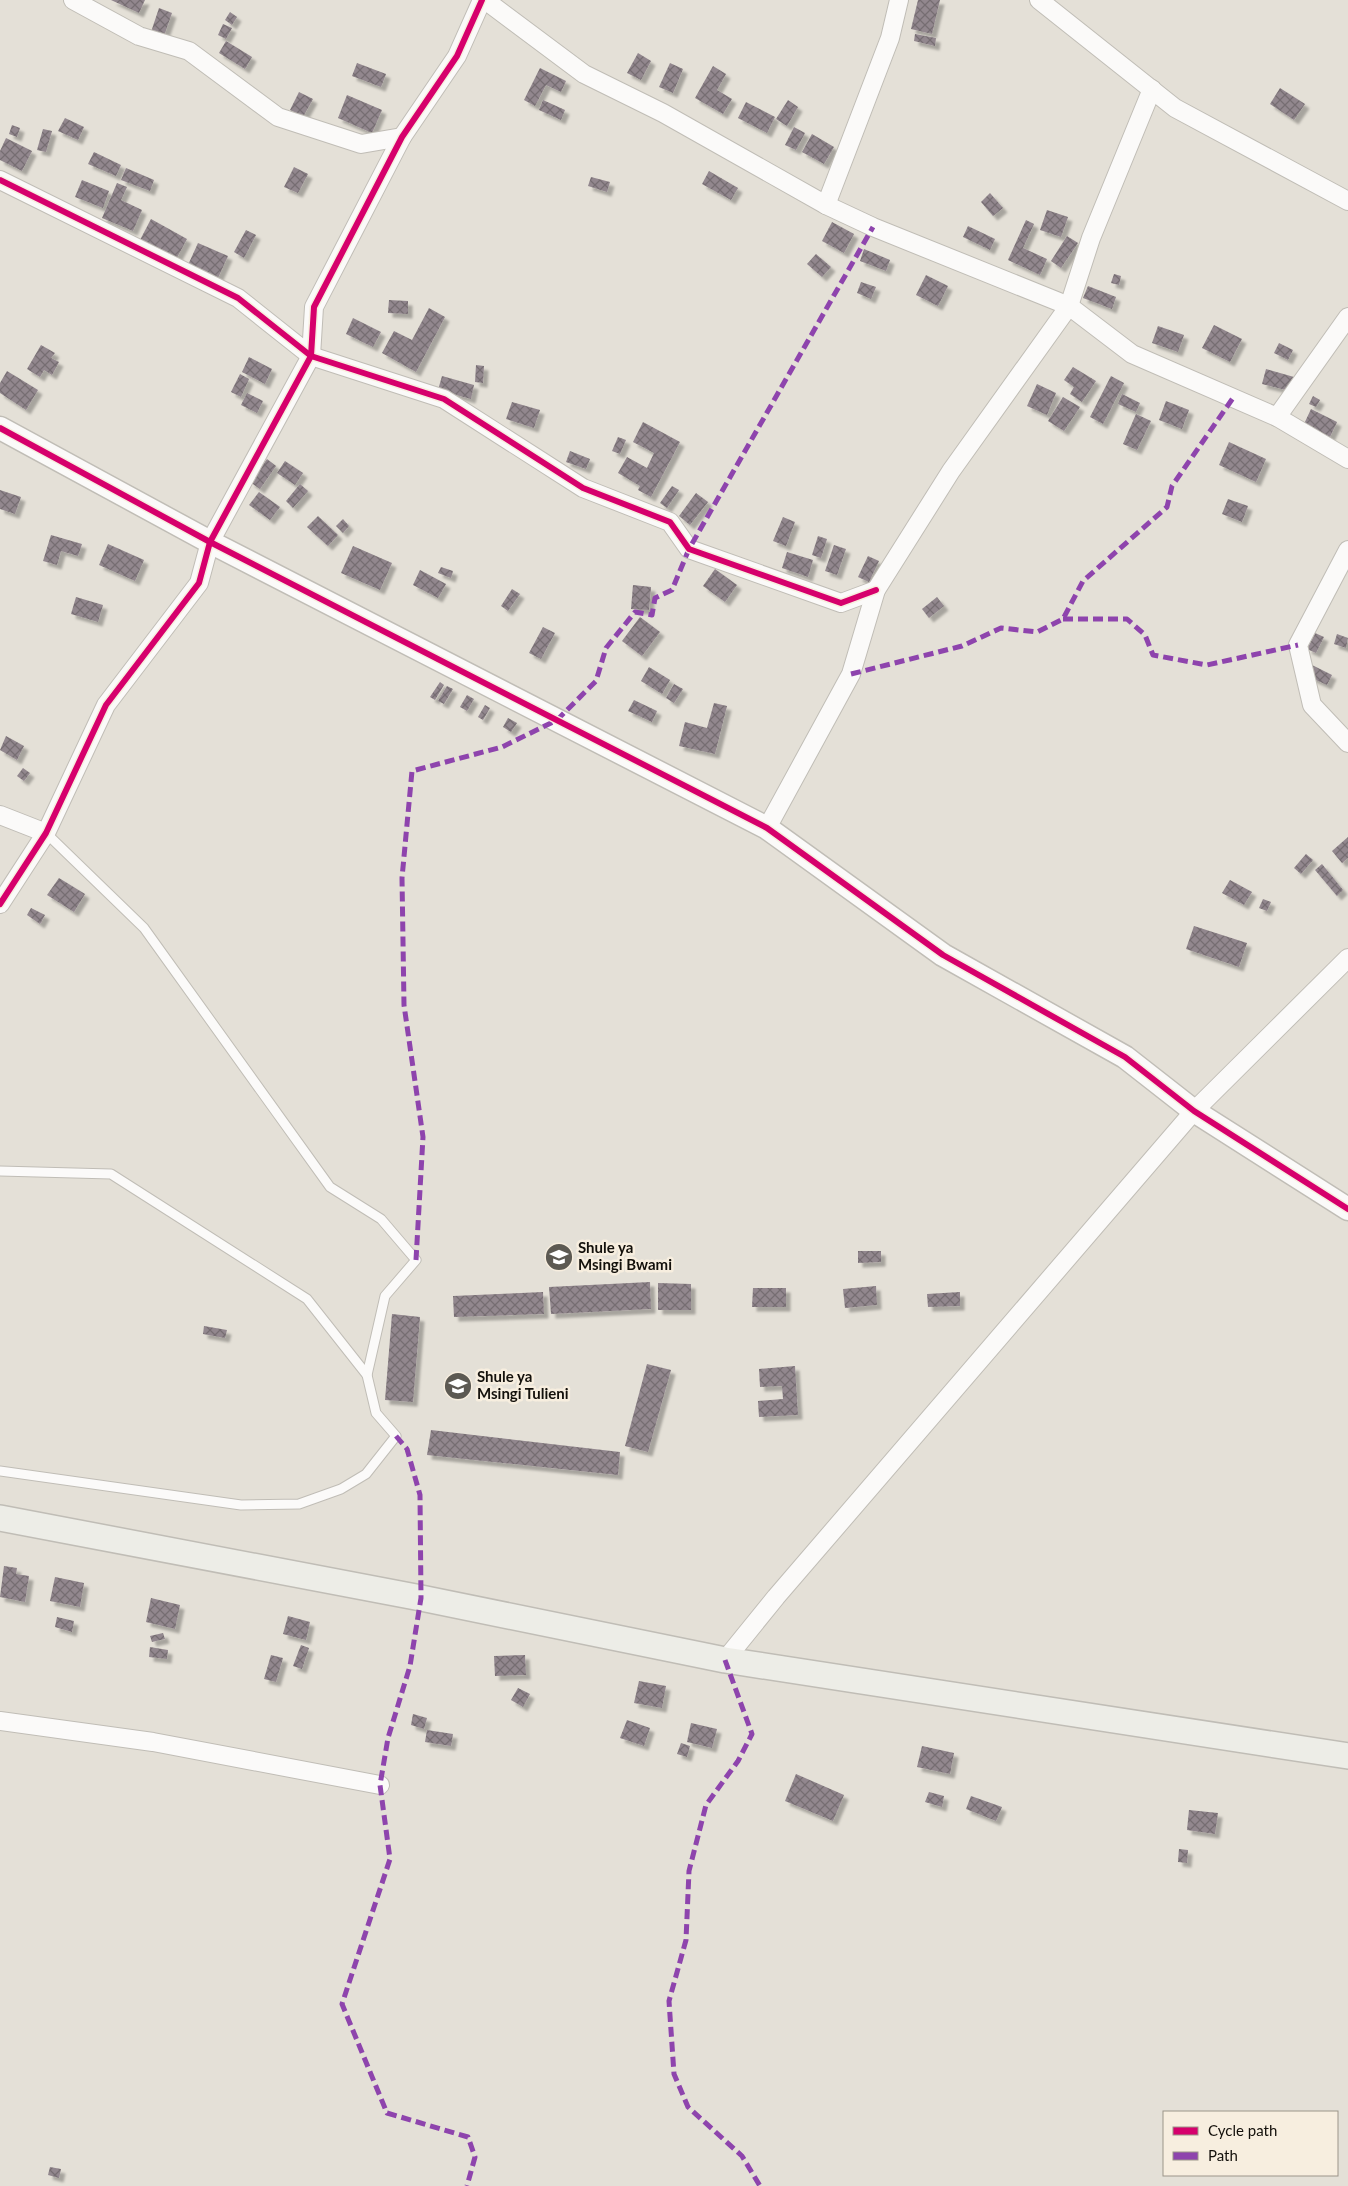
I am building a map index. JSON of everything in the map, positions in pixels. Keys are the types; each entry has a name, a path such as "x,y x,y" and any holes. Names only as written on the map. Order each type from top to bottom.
{"main road":[{"path":"0,1518 402,1594 725,1660 1348,1756"}],"street":[{"path":"73,0 139,36 189,51 278,117 361,144 402,137"},
{"path":"0,904 46,833 106,705 199,583 210,542 311,356 314,307 402,137 457,56 484,0 584,74 663,113 826,205 873,227 1069,306 1132,354 1277,416 1348,459"},
{"path":"826,205 890,38 899,0"},
{"path":"1040,0 1175,108 1348,201"},
{"path":"767,828 851,674 876,590 951,471 1069,306 1091,238 1152,89"},
{"path":"0,180 238,298 311,356 444,399 583,488 670,522 689,550 842,602 876,590"},
{"path":"1277,416 1348,317"},
{"path":"0,428 210,542 767,828 944,955 1125,1057 1194,1111 1348,1209"},
{"path":"1348,550 1298,645 1312,705 1348,743"},
{"path":"0,815 46,833"},
{"path":"725,1660 782,1589 1194,1111 1348,958"},
{"path":"0,1721 153,1742 380,1786"}],"lane":[{"path":"46,833 144,928 330,1187 381,1218 416,1260 385,1296 367,1375"},
{"path":"0,1171 110,1174 307,1299 367,1375 376,1413 396,1436 366,1474 341,1489 299,1504 241,1505 0,1471"}],"building":[{"path":"111,0 145,0 139,13"},
{"path":"918,0 940,0 932,34 911,29"},
{"path":"159,8 172,13 164,36 151,32"},
{"path":"230,12 237,17 232,25 225,20"},
{"path":"223,24 232,28 226,39 218,35"},
{"path":"915,34 936,38 935,46 914,41"},
{"path":"226,41 252,57 245,69 219,53"},
{"path":"638,53 651,61 641,80 627,73"},
{"path":"357,63 386,74 381,87 352,76"},
{"path":"670,63 683,69 673,93 659,87"},
{"path":"713,66 726,74 717,90 732,99 723,114 695,98"},
{"path":"540,68 566,81 561,92 546,85 535,106 524,100"},
{"path":"1280,88 1305,104 1294,120 1270,104"},
{"path":"299,92 313,99 303,117 290,110"},
{"path":"347,95 382,110 372,133 338,118"},
{"path":"543,100 565,110 561,120 539,110"},
{"path":"788,100 798,107 787,126 776,119"},
{"path":"746,102 775,117 767,133 738,118"},
{"path":"65,118 84,127 78,140 58,131"},
{"path":"12,125 20,128 17,137 9,134"},
{"path":"794,127 805,133 796,150 785,145"},
{"path":"43,129 52,131 46,152 37,150"},
{"path":"812,134 834,147 824,164 802,152"},
{"path":"6,138 32,151 22,171 0,160 0,151"},
{"path":"94,152 121,165 116,176 88,164"},
{"path":"294,167 308,174 298,193 284,187"},
{"path":"126,168 154,180 150,191 121,180"},
{"path":"709,171 738,188 731,200 702,184"},
{"path":"591,177 610,182 607,192 588,186"},
{"path":"82,180 109,191 103,208 75,197"},
{"path":"117,183 127,187 121,200 142,210 133,231 102,218"},
{"path":"990,193 1003,208 993,216 981,202"},
{"path":"1047,210 1068,217 1061,237 1040,230"},
{"path":"151,219 187,239 173,265 140,240"},
{"path":"1026,220 1034,224 1023,248 1047,259 1040,275 1008,260"},
{"path":"832,222 854,234 844,253 822,241"},
{"path":"968,226 995,239 990,250 963,237"},
{"path":"246,230 256,235 244,258 234,252"},
{"path":"1067,236 1078,243 1061,268 1051,261"},
{"path":"198,243 228,256 218,278 188,265"},
{"path":"864,249 890,260 886,271 860,261"},
{"path":"816,254 831,267 822,277 807,264"},
{"path":"1114,274 1121,276 1119,285 1111,283"},
{"path":"926,275 948,286 938,306 916,295"},
{"path":"861,282 876,287 871,299 857,293"},
{"path":"1088,286 1116,297 1112,309 1083,298"},
{"path":"389,300 408,301 408,314 388,313"},
{"path":"429,308 445,317 416,372 382,353 394,331 412,340"},
{"path":"353,318 381,332 373,347 346,334"},
{"path":"1214,325 1242,339 1230,362 1202,348"},
{"path":"1158,326 1184,335 1178,352 1152,343"},
{"path":"1279,343 1293,350 1288,360 1274,353"},
{"path":"41,345 55,353 51,358 59,362 52,375 44,370 40,377 27,369"},
{"path":"249,357 272,369 265,384 242,372"},
{"path":"476,365 484,366 483,383 475,382"},
{"path":"1073,367 1096,381 1082,402 1070,394 1074,387 1064,380"},
{"path":"1266,369 1294,377 1290,391 1262,384"},
{"path":"7,371 38,390 26,410 0,393 0,383"},
{"path":"240,374 249,379 241,397 231,392"},
{"path":"442,376 474,385 471,399 438,390"},
{"path":"1111,376 1124,383 1103,424 1090,417"},
{"path":"1037,384 1056,393 1047,415 1027,406"},
{"path":"247,393 263,401 257,413 241,405"},
{"path":"1122,394 1140,403 1136,412 1118,404"},
{"path":"1313,396 1320,400 1316,407 1309,404"},
{"path":"1063,397 1080,407 1064,431 1048,421"},
{"path":"1166,401 1189,410 1182,429 1159,420"},
{"path":"512,402 540,410 534,428 506,419"},
{"path":"1311,409 1337,422 1330,437 1304,424"},
{"path":"1136,414 1151,421 1137,450 1123,444"},
{"path":"643,422 680,442 651,497 638,490 640,486 618,473 627,457 647,468 654,453 633,442"},
{"path":"618,437 626,440 620,454 612,451"},
{"path":"1229,442 1266,459 1256,482 1219,465"},
{"path":"570,451 590,459 586,469 566,462"},
{"path":"267,459 276,466 260,489 250,482"},
{"path":"285,461 303,473 295,485 277,473"},
{"path":"300,484 308,491 293,508 286,501"},
{"path":"672,486 679,490 667,508 660,503"},
{"path":"0,490 21,497 15,514 0,509"},
{"path":"259,492 280,507 270,520 249,505"},
{"path":"696,493 708,502 690,525 679,516"},
{"path":"1228,499 1248,506 1242,522 1222,514"},
{"path":"318,516 338,535 328,546 307,527"},
{"path":"783,517 795,522 786,546 773,541"},
{"path":"343,519 349,526 343,533 336,526"},
{"path":"51,535 82,544 78,556 61,551 57,565 43,561"},
{"path":"818,536 827,539 821,558 812,555"},
{"path":"108,544 144,560 135,581 99,565"},
{"path":"834,545 846,549 837,575 825,571"},
{"path":"353,546 392,563 380,590 341,573"},
{"path":"787,552 813,560 808,577 782,568"},
{"path":"868,556 879,561 869,582 858,577"},
{"path":"441,567 453,571 451,578 438,573"},
{"path":"715,569 737,585 725,602 703,586"},
{"path":"420,570 446,584 438,598 413,585"},
{"path":"633,585 651,587 649,610 631,609"},
{"path":"512,589 520,594 508,611 501,606"},
{"path":"76,597 103,605 98,622 71,614"},
{"path":"937,597 944,606 929,618 922,609"},
{"path":"640,617 660,632 642,656 622,641"},
{"path":"543,627 555,633 541,659 529,653"},
{"path":"1315,633 1324,637 1316,653 1307,649"},
{"path":"1337,634 1348,638 1346,648 1334,644"},
{"path":"1312,665 1332,675 1327,685 1307,676"},
{"path":"649,667 670,680 662,694 641,681"},
{"path":"440,682 444,685 435,700 430,697"},
{"path":"674,684 683,689 674,703 666,698"},
{"path":"447,686 453,689 444,704 438,701"},
{"path":"467,695 474,699 467,711 460,707"},
{"path":"634,700 657,711 652,722 628,711"},
{"path":"714,703 727,706 715,754 679,746 685,722 707,728"},
{"path":"485,705 490,708 483,720 478,717"},
{"path":"508,718 517,723 511,732 503,727"},
{"path":"6,736 24,746 17,760 0,750"},
{"path":"23,768 30,773 24,781 17,776"},
{"path":"1348,837 1348,858 1342,863 1332,851"},
{"path":"1306,854 1313,860 1301,874 1294,868"},
{"path":"1322,864 1343,890 1337,896 1315,870"},
{"path":"59,878 85,894 74,912 47,895"},
{"path":"1230,880 1252,892 1244,905 1222,893"},
{"path":"1263,899 1271,902 1267,911 1259,908"},
{"path":"31,908 45,915 40,924 27,915"},
{"path":"1194,926 1247,943 1239,967 1186,949"},
{"path":"858,1251 881,1251 881,1262 858,1263"},
{"path":"650,1282 651,1309 551,1314 549,1287"},
{"path":"658,1283 691,1284 691,1310 658,1310"},
{"path":"876,1286 877,1305 845,1308 843,1289"},
{"path":"753,1288 786,1288 786,1307 752,1307"},
{"path":"543,1292 544,1314 454,1317 453,1296"},
{"path":"960,1292 960,1306 928,1307 927,1294"},
{"path":"392,1314 420,1317 413,1402 385,1400"},
{"path":"204,1326 227,1330 225,1338 203,1334"},
{"path":"647,1364 671,1370 648,1452 625,1446"},
{"path":"795,1366 798,1415 759,1417 758,1401 783,1399 782,1386 760,1387 759,1369"},
{"path":"431,1430 620,1452 618,1475 427,1455"},
{"path":"4,1566 17,1568 16,1574 29,1576 25,1602 0,1597"},
{"path":"55,1577 84,1583 80,1607 50,1601"},
{"path":"151,1598 180,1605 175,1629 146,1622"},
{"path":"288,1616 310,1622 306,1640 283,1634"},
{"path":"57,1617 74,1621 72,1632 55,1627"},
{"path":"163,1633 165,1639 152,1642 150,1636"},
{"path":"301,1645 309,1648 302,1669 293,1666"},
{"path":"150,1647 168,1650 167,1659 149,1657"},
{"path":"271,1655 283,1658 276,1682 264,1679"},
{"path":"525,1655 526,1675 495,1676 494,1656"},
{"path":"639,1681 666,1686 662,1708 634,1703"},
{"path":"518,1688 530,1694 523,1707 511,1700"},
{"path":"413,1714 427,1718 424,1729 411,1725"},
{"path":"627,1720 650,1728 644,1746 620,1738"},
{"path":"691,1723 717,1729 712,1748 687,1742"},
{"path":"427,1730 453,1734 451,1746 425,1742"},
{"path":"681,1743 690,1746 687,1757 677,1754"},
{"path":"922,1746 954,1753 950,1774 917,1767"},
{"path":"796,1774 844,1795 833,1821 785,1801"},
{"path":"929,1792 944,1796 942,1807 925,1802"},
{"path":"971,1796 1002,1807 996,1821 966,1809"},
{"path":"1189,1810 1218,1813 1215,1834 1187,1830"},
{"path":"1179,1849 1188,1850 1187,1863 1178,1862"},
{"path":"50,2167 61,2169 59,2178 48,2175"}],"marked path":[{"path":"416,1260 423,1137 404,1005 402,878 412,771 502,747 557,720 596,681 606,648 635,612 652,615 655,598 672,590 689,549 873,227"},
{"path":"851,674 962,646 1001,628 1037,632 1063,619 1083,581 1167,507 1172,486 1233,398"},
{"path":"1063,619 1127,619 1145,635 1153,655 1207,665 1298,645"},
{"path":"396,1436 407,1449 420,1495 421,1598 410,1666 388,1738 380,1785 390,1859 342,2004 387,2113 468,2137 475,2157 467,2186"},
{"path":"725,1660 752,1734 738,1761 706,1805 689,1871 686,1940 669,2001 674,2074 688,2107 742,2156 760,2186"}],"cycle path":[{"path":"0,904 46,833 106,705 199,583 210,542 311,356 314,307 402,137 457,56 482,0"},
{"path":"0,180 238,298 311,356 444,399 583,488 670,522 689,549 841,603 876,590"},
{"path":"0,428 210,542 767,828 943,955 1125,1057 1194,1111 1348,1209"}],"place":[{"name":"Shule ya Msingi Bwami","path":"559,1257"},
{"name":"Shule ya Msingi Tulieni","path":"458,1386"}]}
